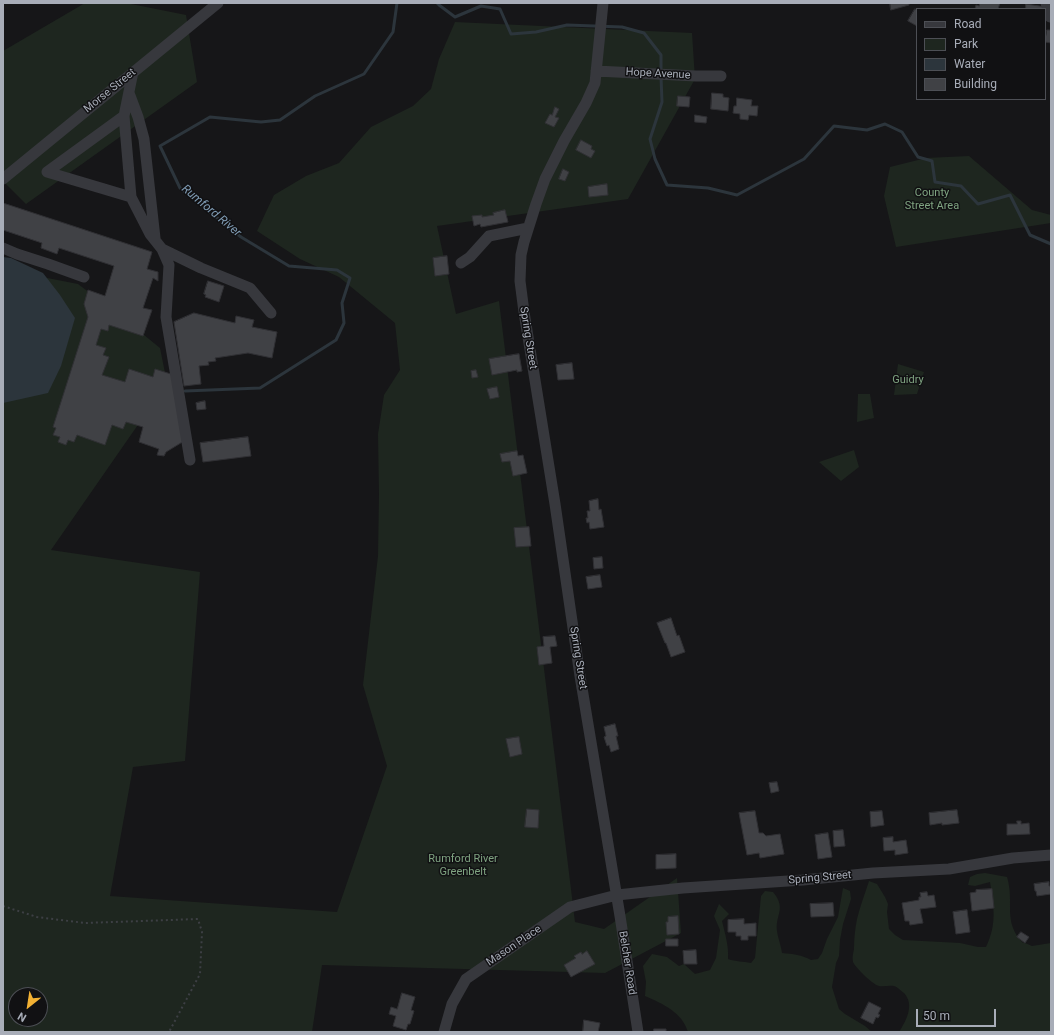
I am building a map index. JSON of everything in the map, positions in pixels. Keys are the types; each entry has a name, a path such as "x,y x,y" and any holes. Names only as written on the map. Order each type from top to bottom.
{"street":[{"name":"Morse Street","path":"3,179 218,3"},
{"name":"Spring Street","path":"603,3 595,83 545,179 528,228 521,255 520,281 580,676 617,895 949,868 1013,858 1051,855"},
{"path":"1046,3 1050,17"},
{"name":"Hope Avenue","path":"596,71 721,76"},
{"path":"133,72 124,116 131,197 150,234 159,245 169,264 166,317 190,460"},
{"path":"129,93 144,139 159,245"},
{"path":"124,116 47,172 131,197"},
{"path":"460,263 470,257 489,236 528,228"},
{"path":"159,245 201,268 250,288 271,313"},
{"path":"3,248 84,277"},
{"name":"Mason Place","path":"444,1032 452,1004 466,978 570,907 617,895"},
{"name":"Belcher Road","path":"617,895 638,1032"}],"path":[{"path":"3,906 37,917 85,923 198,919 202,932 200,974 169,1032"}],"green space":[{"path":"85,3 126,3 186,15 197,82 26,204 3,181 3,51"},
{"name":"Rumford River Greenbelt","path":"455,22 692,33 695,79 628,199 437,226 456,314 499,301 575,922 604,929 677,878 681,933 605,973 322,965 312,1032 3,1032 3,270 78,284 160,348 167,383 51,550 200,572 185,761 133,767 110,896 337,912 387,766 363,685 378,556 378,434 384,395 400,370 395,323 339,277 300,259 257,231 274,195 306,176 339,163 371,127 413,106 431,89 439,59"},
{"name":"County Street Area","path":"969,156 1032,210 1051,215 1051,223 896,247 884,196 890,167 926,158"},
{"name":"Guidry","path":"898,364 924,372 917,394 894,395"},
{"path":"858,394 870,394 874,418 857,422"},
{"path":"854,450 859,467 841,481 819,462"},
{"path":"985,873 1007,877 1010,895 1011,919 1017,935 1023,943 1032,946 1051,943 1051,1032 899,1032 907,1018 909,1008 909,1003 904,993 895,987 876,985 864,976 853,962 857,919 869,881 877,884 888,904 887,912 889,929 903,940 960,943 978,947 986,947 992,931 994,915 990,882 975,886 968,885 970,877"},
{"path":"843,888 850,891 851,899 843,924 839,956 836,963 832,987 839,1009 872,1032 688,1032 677,1014 645,996 646,982 643,966 652,954 667,957 679,966 684,964 695,974 710,970 716,958 720,930 714,916 719,904 729,914 722,921 728,959 751,963 755,958 761,896 765,891 773,892 779,903 780,912 777,931 782,953 797,955 811,960 818,959 838,917"}],"water":[{"path":"3,257 11,258 43,273 75,318 61,366 48,393 3,403"}],"building":[{"path":"890,3 909,3 909,5 891,10"},
{"path":"980,3 1000,3 998,8 975,8 976,5 979,6"},
{"path":"1026,4 1046,7 1046,8 1026,8"},
{"path":"915,9 916,10 916,25 908,21"},
{"path":"1047,30 1051,30 1051,43 1046,42"},
{"path":"712,93 723,94 723,97 729,98 728,111 711,109"},
{"path":"678,96 690,97 689,107 677,106"},
{"path":"737,98 752,100 751,106 758,106 757,116 749,115 748,120 740,119 740,114 733,113"},
{"path":"555,107 559,109 555,117 559,118 554,127 545,123 550,114 552,115"},
{"path":"695,115 707,117 706,123 695,122"},
{"path":"581,140 592,146 591,149 595,151 591,158 576,150"},
{"path":"563,169 569,172 565,181 559,179"},
{"path":"607,184 608,195 589,197 588,187"},
{"path":"3,203 152,252 147,269 158,272 158,281 153,278 143,308 152,310 143,336 109,325 108,331 101,329 96,345 106,348 103,355 109,357 102,375 125,382 129,369 153,377 155,369 174,375 184,441 166,452 164,456 157,455 159,449 139,442 143,427 126,422 123,429 112,425 105,445 77,435 74,442 68,440 66,445 58,442 60,437 53,435 56,428 53,427 88,317 84,304 88,290 105,296 114,266 59,248 57,254 41,248 42,243 3,230"},
{"path":"505,210 508,222 481,227 480,224 474,226 472,216 482,215 482,217 494,215 493,213"},
{"path":"447,256 449,274 435,276 433,258"},
{"path":"208,281 224,286 219,302 205,297 206,295 204,294"},
{"path":"194,313 235,323 236,316 254,320 252,327 277,332 272,358 248,353 215,358 216,361 208,362 209,365 199,366 201,384 184,386 174,322"},
{"path":"519,354 522,371 517,372 517,370 492,375 489,359"},
{"path":"572,363 574,379 558,380 556,365"},
{"path":"476,370 478,377 472,378 471,371"},
{"path":"497,387 499,397 490,399 487,389"},
{"path":"205,401 206,409 197,410 196,403"},
{"path":"248,437 251,456 203,462 200,443"},
{"path":"517,451 518,456 523,455 527,473 513,476 510,461 502,462 500,454"},
{"path":"598,499 599,510 601,509 604,527 590,529 589,522 587,523 586,518 588,518 587,511 590,511 589,501"},
{"path":"529,527 531,546 516,547 514,528"},
{"path":"602,557 603,568 594,569 593,558"},
{"path":"600,575 602,587 588,589 586,577"},
{"path":"671,618 677,636 679,635 685,652 671,657 657,623"},
{"path":"555,636 557,646 550,647 552,663 539,665 537,647 544,646 543,637"},
{"path":"615,724 619,749 611,752 604,737 606,736 604,727"},
{"path":"519,737 522,754 510,757 506,739"},
{"path":"777,782 779,791 771,793 769,783"},
{"path":"527,809 539,810 538,828 525,827"},
{"path":"957,810 959,823 930,825 929,813"},
{"path":"755,811 759,833 763,833 766,836 780,834 784,854 760,858 759,853 747,855 739,813"},
{"path":"882,811 884,825 871,827 870,812"},
{"path":"1017,821 1021,821 1021,824 1029,823 1030,834 1007,835 1007,824 1017,824"},
{"path":"843,830 845,846 834,847 833,831"},
{"path":"828,833 832,857 818,859 815,835"},
{"path":"893,837 893,842 906,840 908,853 895,855 895,850 884,851 883,838"},
{"path":"676,854 676,868 656,869 656,855"},
{"path":"1049,882 1049,886 1051,886 1051,894 1037,896 1034,884"},
{"path":"992,889 994,908 972,911 970,893 976,892 976,890"},
{"path":"927,892 928,896 934,895 936,907 920,909 923,923 910,925 909,921 905,921 902,903 919,900 919,897 921,897 920,893"},
{"path":"833,903 834,916 811,917 810,904"},
{"path":"967,910 970,932 956,934 953,912"},
{"path":"678,916 679,934 667,935 666,922 668,922 668,917"},
{"path":"744,919 744,924 756,923 756,936 748,936 748,940 741,940 741,936 736,936 736,932 728,932 728,920"},
{"path":"1021,932 1029,937 1025,943 1017,937"},
{"path":"666,939 678,939 678,946 666,946"},
{"path":"696,950 697,964 684,964 683,951"},
{"path":"587,951 595,964 571,977 564,965 576,958 574,956 581,952 582,954"},
{"path":"402,993 415,997 411,1010 414,1011 410,1024 408,1024 406,1030 393,1026 396,1016 389,1014 391,1007 397,1009"},
{"path":"869,1002 881,1008 878,1014 880,1015 878,1018 876,1017 873,1024 861,1018"},
{"path":"584,1020 600,1023 598,1032 583,1032"},
{"path":"654,1029 666,1029 666,1032 654,1032"}],"waterway":[{"name":"Rumford River","path":"185,391 260,388 336,340 344,323 342,303 350,278 337,270 289,266 241,237 180,188 160,146 210,117 261,122 280,120 315,96 364,74 393,32 397,3"},
{"name":"Rumford River","path":"437,3 455,17 481,6 500,9 511,34 536,32 567,25 622,27 644,33 661,55 661,71"},
{"name":"Rumford River","path":"661,77 662,102 650,139 655,159 667,185 708,188 737,195 804,159 834,126 867,130 885,124 902,132 918,157 932,161 935,182 961,186 978,204 1010,195 1030,235 1051,244"}]}
